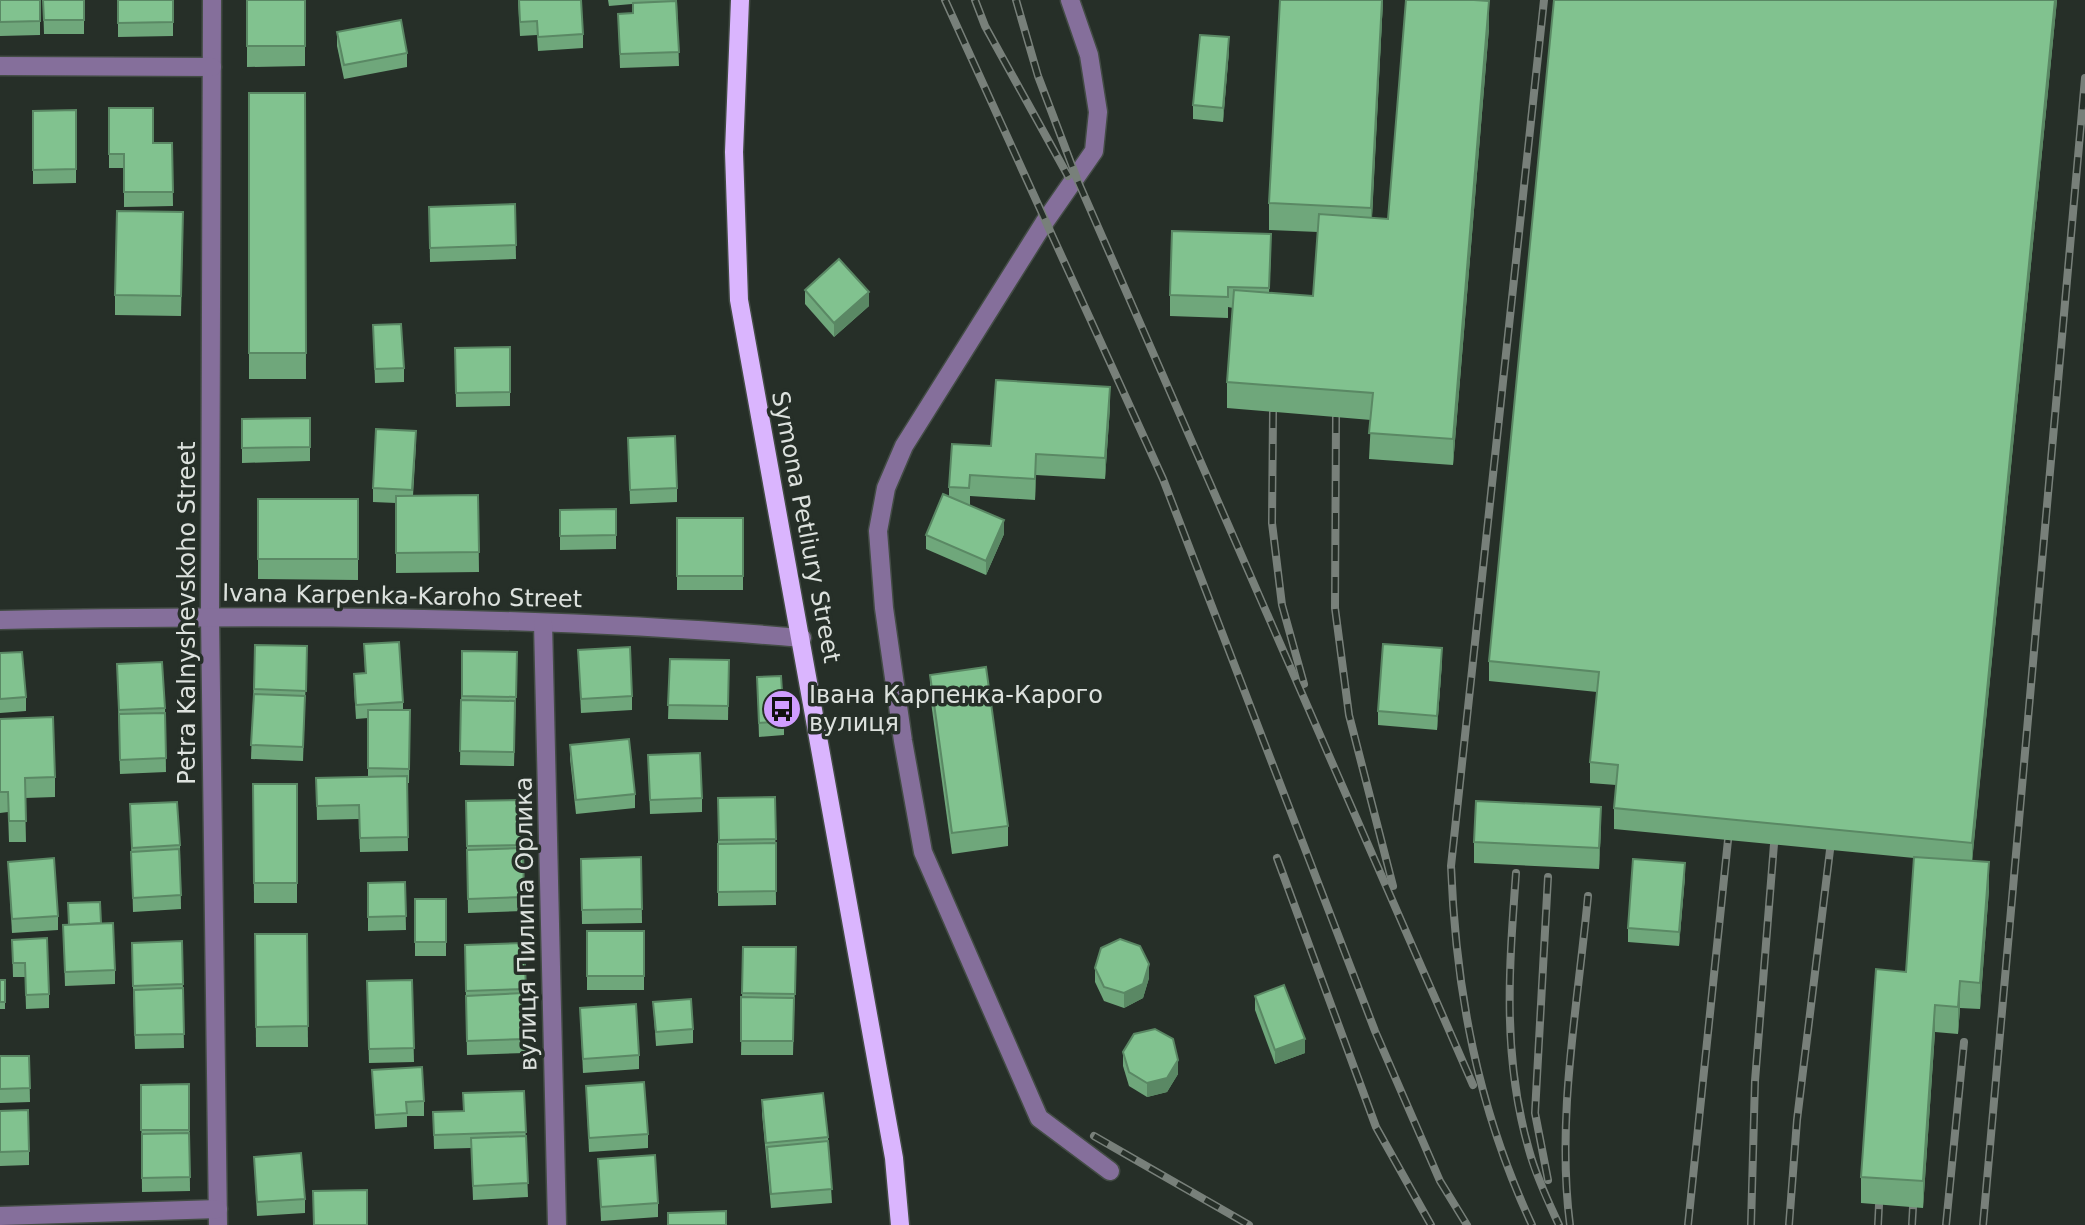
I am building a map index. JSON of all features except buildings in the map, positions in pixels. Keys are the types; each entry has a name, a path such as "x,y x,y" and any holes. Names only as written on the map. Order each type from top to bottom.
{"main road":[{"name":"Symona Petliury Street","path":"740,0 734,152 739,300 894,1158 900,1225"}],"street":[{"name":"Petra Kalnyshevskoho Street","path":"212,0 210,616 218,1217"},
{"path":"1070,0 1089,55 1098,112 1094,151 1044,223 904,446 886,488 878,531 891,662 923,852 1039,1118 1110,1171"},
{"path":"0,66 212,67"},
{"name":"Ivana Karpenka-Karoho Street","path":"0,620 210,616 543,623 678,627 802,638"},
{"name":"вулиця Пилипа Орлика","path":"543,623 557,1225"},
{"path":"0,1216 218,1217"}],"railway":[{"path":"945,0 1163,479 1375,1031 1440,1181 1467,1225"},
{"path":"975,0 985,26 1068,176"},
{"path":"1016,0 1038,76 1077,179 1473,1085"},
{"path":"1532,1225 1497,1138 1473,1050 1458,959 1451,866 1544,0"},
{"path":"1983,1225 2085,78"},
{"path":"1273,412 1272,523 1282,605 1304,684"},
{"path":"1336,417 1335,608 1349,715 1393,886"},
{"path":"1688,1225 1728,840"},
{"path":"1751,1225 1755,1081 1774,844"},
{"path":"1789,1225 1797,1120 1830,850"},
{"path":"1277,858 1376,1127 1431,1225"},
{"path":"1516,873 1510,978 1511,1046 1515,1081 1520,1115 1532,1160 1559,1225"},
{"path":"1548,877 1535,1113 1548,1180"},
{"path":"1570,1225 1566,1184 1567,1102 1588,896"},
{"path":"1946,1225 1964,1042"},
{"path":"1094,1136 1249,1225"},
{"path":"1878,1225 1879,1205"},
{"path":"1912,1225 1913,1207"}],"place":[{"name":"Івана Карпенка-Карого вулиця","path":"782,709"}]}
